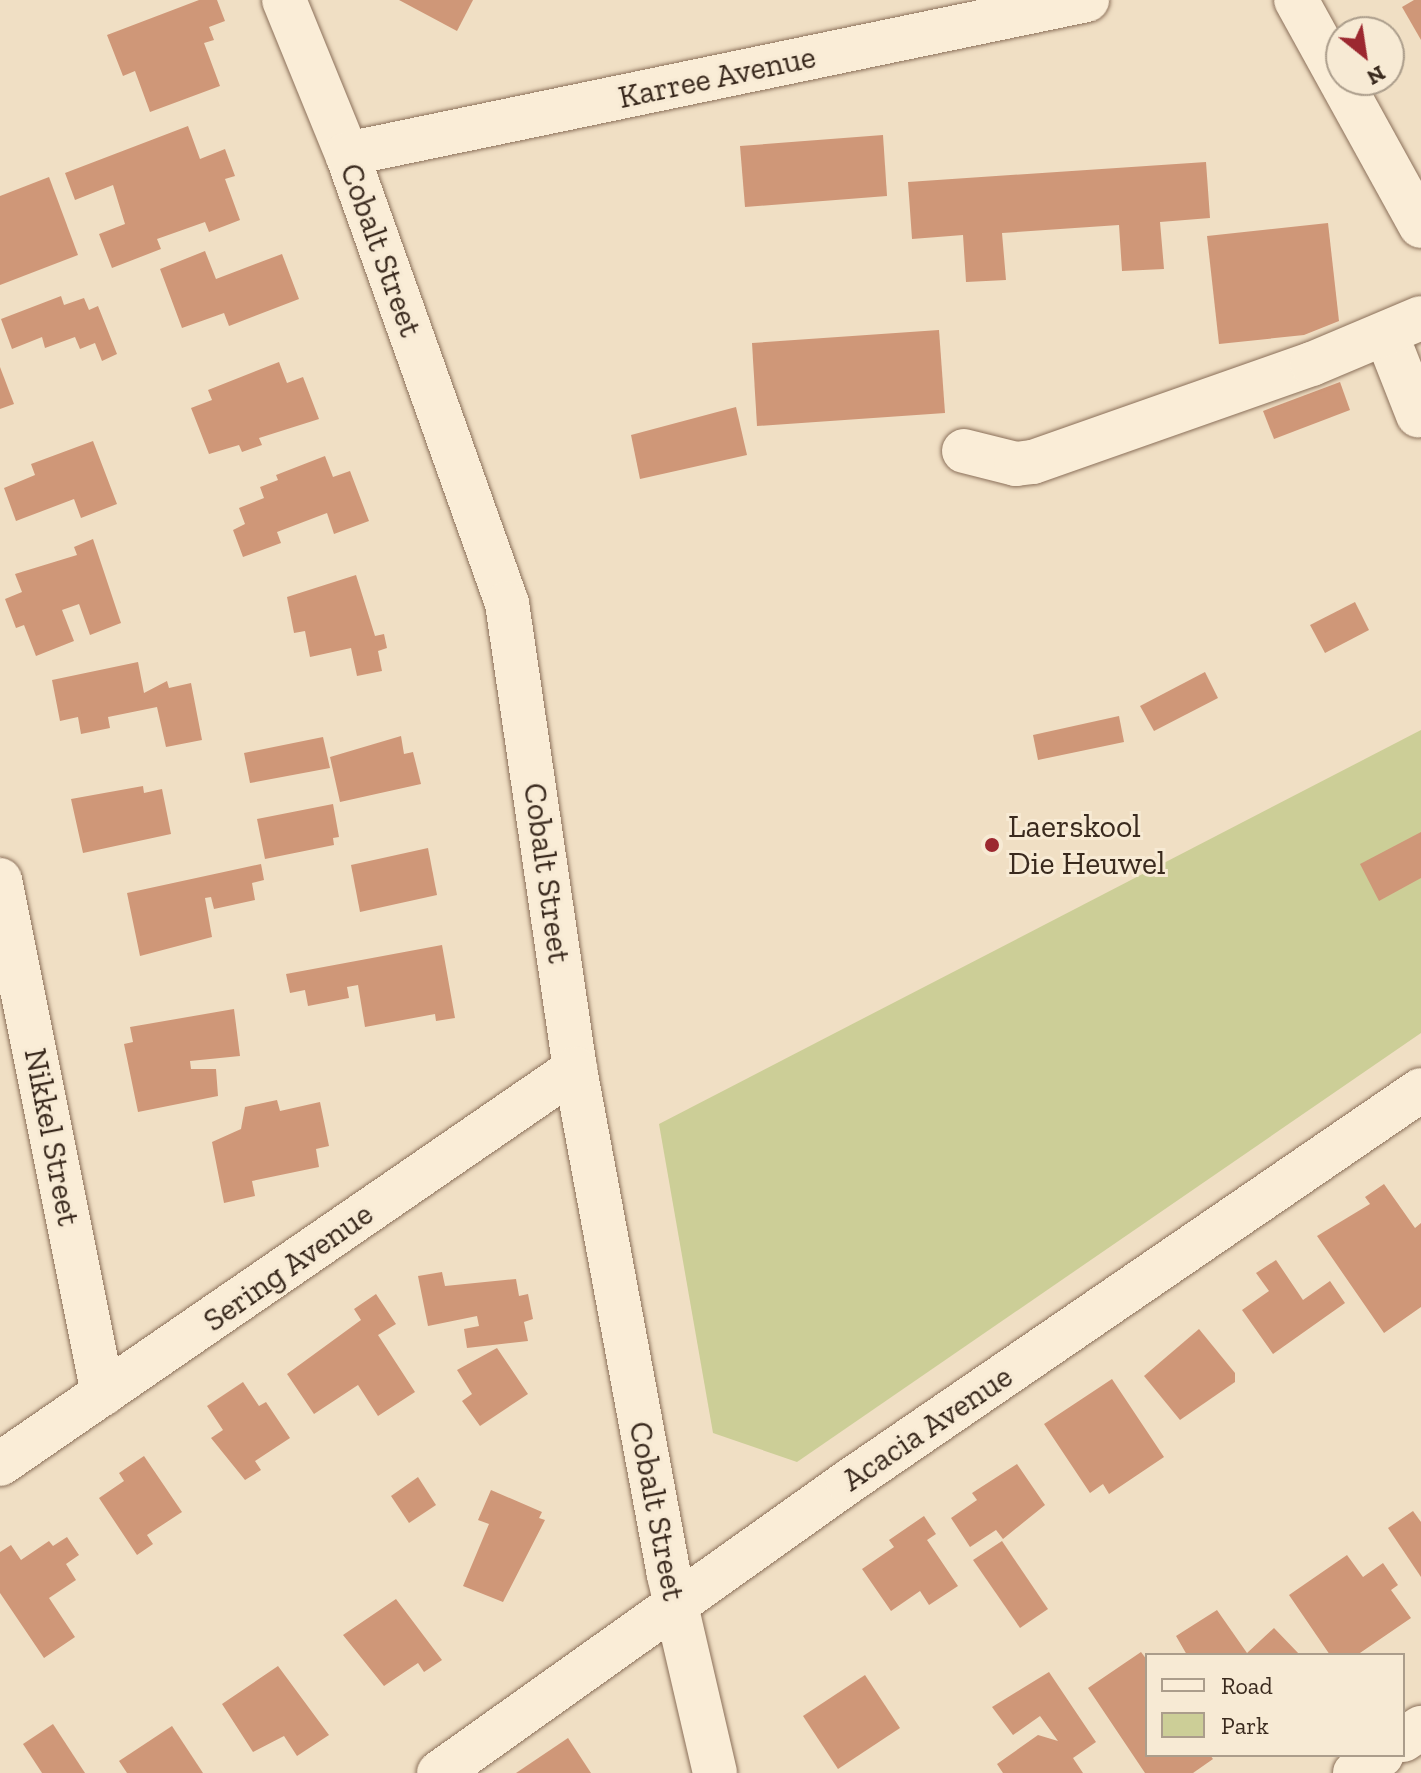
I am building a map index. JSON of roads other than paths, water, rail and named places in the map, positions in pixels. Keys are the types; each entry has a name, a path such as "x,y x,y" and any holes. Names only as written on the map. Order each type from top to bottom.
{"street":[{"name":"Cobalt Street","path":"284,0 347,154 507,603 575,1069 675,1604 715,1773"},
{"name":"Karree Avenue","path":"347,154 1087,0"},
{"path":"1296,0 1421,226"},
{"path":"964,451 1016,464 1033,462 1312,364 1421,318"},
{"path":"1394,354 1420,418"},
{"name":"Nikkel Street","path":"0,880 103,1394"},
{"name":"Sering Avenue","path":"0,1464 575,1069"},
{"name":"Acacia Avenue","path":"439,1773 675,1604 1421,1090"},
{"path":"1355,1773 1379,1757"}],"place":[{"name":"Laerskool Die Heuwel","path":"992,845"}]}
